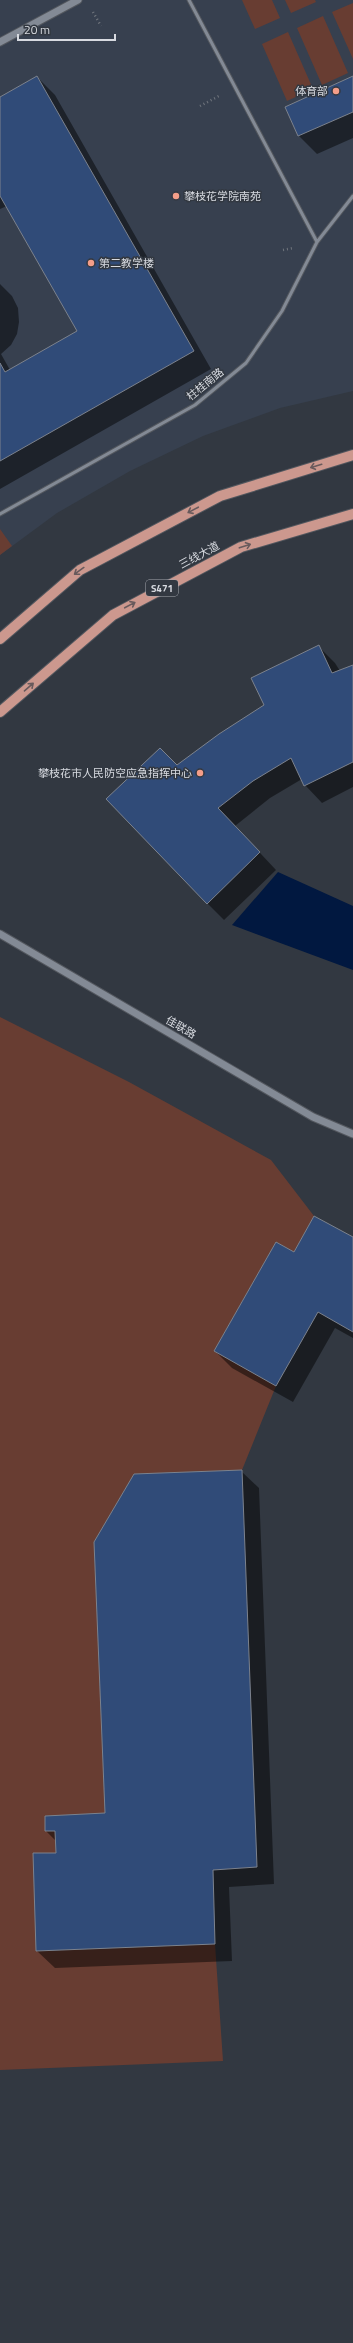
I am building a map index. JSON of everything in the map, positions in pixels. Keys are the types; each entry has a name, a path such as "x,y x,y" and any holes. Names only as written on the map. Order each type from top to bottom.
{"main road":[{"path":"0,639 80,570 220,496 353,455"},
{"name":"三线大道","path":"0,712 113,615 241,547 353,514"}],"street":[{"path":"0,42 78,0"},
{"name":"佳联路","path":"0,934 314,1117 353,1134"}],"lane":[{"path":"189,0 317,242"},
{"name":"柱桂南路","path":"0,514 195,405 246,363 282,311 317,242 353,196"}],"shaded area":[{"name":"攀枝花学院南苑","path":"0,0 353,0 353,391 280,408 203,436 130,471 57,513 0,555"},
{"path":"242,0 272,0 280,18 255,29"},
{"path":"285,0 315,0 316,2 291,13"},
{"path":"353,3 353,59 332,12"},
{"path":"323,16 348,73 322,85 297,28"},
{"path":"288,32 313,89 287,101 262,44"},
{"path":"0,529 12,546 0,555"},
{"path":"0,1017 129,1082 271,1160 314,1216 294,1252 276,1242 214,1351 276,1386 242,1470 134,1474 94,1542 105,1813 45,1816 45,1831 55,1831 56,1853 33,1853 37,1951 215,1944 223,2061 0,2070"}],"water":[{"path":"278,872 353,906 353,970 232,925"}],"building":[{"name":"第二教学楼","path":"37,76 194,351 0,461 0,363 5,372 77,331 0,196 0,97"},
{"name":"体育部","path":"353,76 353,112 298,136 285,107"},
{"name":"攀枝花市人民防空应急指挥中心","path":"319,645 332,673 353,665 353,762 304,786 291,758 253,781 218,808 260,852 207,904 106,799 160,748 177,765 219,734 264,705 251,678"},
{"path":"314,1216 353,1237 353,1332 318,1312 276,1386 214,1351 276,1242 294,1252"},
{"path":"242,1470 257,1867 213,1870 215,1944 36,1951 33,1853 56,1853 55,1831 45,1831 45,1816 105,1813 94,1542 134,1474"}],"place":[{"name":"体育部","path":"336,91"},
{"name":"攀枝花学院南苑","path":"176,196"},
{"name":"第二教学楼","path":"91,263"},
{"name":"攀枝花市人民防空应急指挥中心","path":"200,773"}]}
